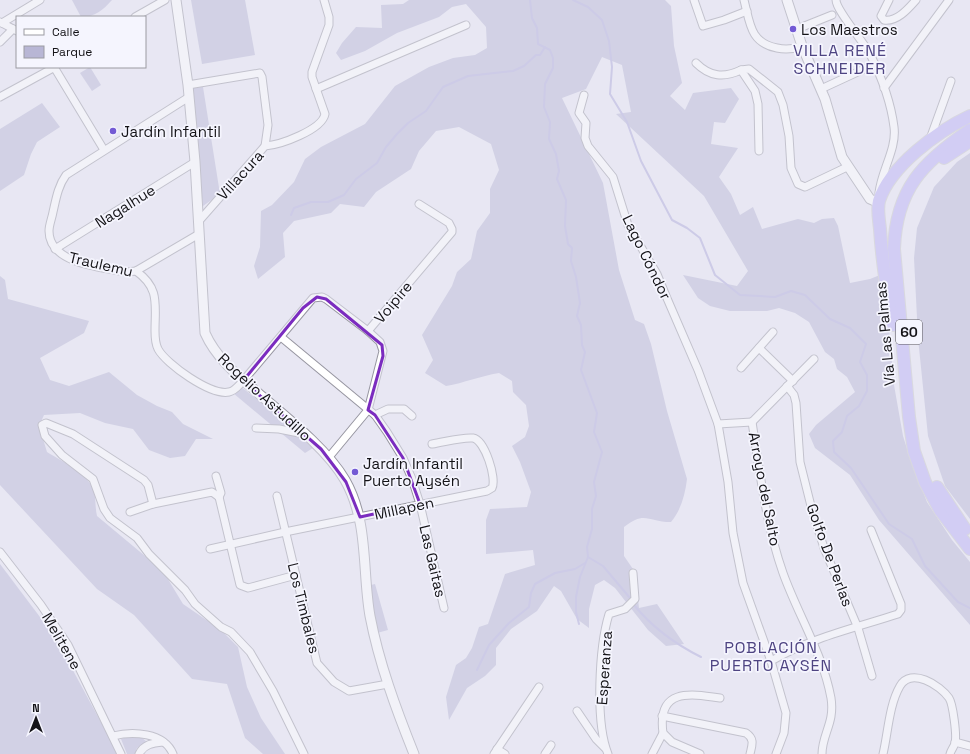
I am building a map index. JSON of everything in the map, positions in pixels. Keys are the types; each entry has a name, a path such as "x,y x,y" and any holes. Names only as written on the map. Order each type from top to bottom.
{"highway":[{"path":"907,397 886,285 879,203 886,187 898,170 930,141 970,116"},
{"name":"Vía Las Palmas","path":"970,130 941,151 921,170 907,193 898,218 894,239 895,270 907,397 914,451 925,482 940,510 970,549"},
{"name":"Vía Las Palmas","path":"970,141 943,159 922,182 907,214 901,247 918,434 925,460 936,486 970,536"}],"street":[{"path":"1,22 40,0"},
{"path":"137,16 165,0"},
{"name":"Rogelio Astudillo","path":"176,0 188,85 195,162 205,333 218,356 243,381 304,434 329,458 346,482 360,518 370,618 388,684 414,754"},
{"path":"324,0 329,17 329,25 312,72 316,89 466,24"},
{"path":"694,0 703,26 747,11"},
{"path":"744,0 756,37 760,43 785,49 802,46"},
{"path":"787,0 802,46 821,89 836,143 847,167 870,199 879,203 880,184 894,132 884,88 875,64 861,39 839,12 836,0"},
{"path":"889,0 881,16 884,20 890,21 895,20 916,0"},
{"path":"884,88 949,0"},
{"path":"797,29 832,15"},
{"path":"0,42 15,30 1,22"},
{"path":"696,63 714,76 729,75 741,70 749,69 778,92 783,105 789,136 791,168 798,184 805,187 847,167"},
{"path":"821,89 875,64"},
{"path":"0,97 52,68"},
{"path":"55,68 104,150"},
{"path":"741,70 755,91 758,104 759,151"},
{"path":"188,85 260,73 262,77 268,126 265,146"},
{"path":"930,141 952,81"},
{"name":"Villacura","path":"199,221 265,146 275,146 288,141 319,125 324,120 325,114 316,89"},
{"name":"Lago Cóndor","path":"584,95 579,113 586,123 585,138 588,146 613,177 628,225 663,288 698,370 718,424 728,482 733,533 743,583 771,661 786,721 784,733 776,754"},
{"name":"Traulemu","path":"189,97 66,175 63,180 49,230 50,238 55,249 61,255 72,260 127,272 136,271 146,278 154,292 155,340 158,349 164,358 178,369 208,388 215,390 229,392 243,381"},
{"name":"Nagalhue","path":"55,249 195,162"},
{"name":"Voipire","path":"243,381 313,298 326,298 368,331 451,234 452,229 449,223 419,204"},
{"path":"136,271 199,234"},
{"path":"329,458 368,410 383,351 380,342 368,331"},
{"path":"741,368 773,332"},
{"name":"Las Gaitas","path":"281,337 375,415 403,458 420,504 444,608"},
{"path":"759,348 790,384"},
{"name":"Arroyo del Salto","path":"814,359 752,422 769,523 783,573 812,641 831,699 831,723 823,744 822,754"},
{"name":"Golfo De Perlas","path":"790,384 796,403 800,462 812,510 824,548 858,628 872,676"},
{"path":"375,415 388,409 404,409 412,416"},
{"path":"718,424 752,422"},
{"path":"153,504 148,485 144,480 73,434 46,423 42,425 46,436 62,455 93,479 104,509 110,518 137,538 149,554 185,590 195,604 221,627 231,632 250,652 273,691 304,754"},
{"path":"256,428 279,429 304,434"},
{"name":"Millapen","path":"210,549 487,491 494,484 489,461 480,443 476,439 469,438 432,444"},
{"path":"216,476 221,493 219,497 229,544 238,582 242,587 248,588 296,574"},
{"path":"130,512 153,504 212,492 219,497"},
{"name":"Los Timbales","path":"278,496 318,663 337,685 349,691 388,684"},
{"path":"771,661 791,649 812,641 858,628 898,614 901,610 901,604 871,530"},
{"name":"Melitene","path":"0,552 41,605 68,645 122,754"},
{"name":"Esperanza","path":"606,751 600,705 601,674 607,621 609,614 625,609 635,599 633,573"},
{"path":"883,754 895,699 901,685 909,678 920,678 939,688 949,699 953,713 955,742 950,754"},
{"path":"505,754 495,751 539,687"},
{"path":"652,754 663,733 662,716 666,705 673,698 684,695 720,698"},
{"path":"577,711 606,751"},
{"path":"662,716 746,733 751,736 753,741 750,754"},
{"path":"113,736 125,733 137,733 155,738 170,747 173,754"},
{"path":"663,733 672,742 700,754"},
{"path":"138,754 141,749 148,745 163,742"},
{"path":"955,742 970,746"},
{"path":"545,754 551,745"}],"highlighted area":[{"path":"317,297 326,299 382,345 383,356 368,410 375,415 403,458 420,504 360,517 346,482 321,449 243,381 303,308"}],"green space":[{"path":"72,0 112,0 98,12 90,16 80,16"},
{"path":"191,0 245,0 255,55 202,64"},
{"path":"409,0 665,0 671,6 674,46 682,83 670,96 685,110 693,93 731,88 739,99 725,123 714,122 711,144 738,148 719,177 731,194 740,215 753,207 762,229 798,219 814,223 822,219 834,218 838,226 850,283 870,279 880,275 878,283 889,328 894,385 903,436 927,502 952,540 970,562 970,625 879,520 850,475 815,448 809,434 816,425 855,392 847,377 837,369 834,359 825,352 809,322 795,313 779,308 767,311 730,311 710,306 698,298 683,275 737,286 748,271 704,196 616,114 631,112 622,65 602,57 586,89 562,98 603,183 619,270 635,320 644,324 651,344 667,411 687,479 682,502 671,522 642,518 631,522 624,527 624,556 635,572 639,608 657,604 684,644 666,646 648,630 615,588 604,580 595,585 589,609 589,628 577,619 561,591 554,586 537,611 511,629 496,648 496,665 485,676 467,688 449,720 446,697 456,665 466,658 472,648 479,627 488,624 505,574 535,565 533,550 486,554 486,520 490,509 527,507 531,492 520,462 512,446 525,437 529,426 526,405 513,392 512,381 499,373 446,386 425,373 433,360 422,335 452,286 457,272 471,259 477,231 490,213 490,189 499,170 491,144 459,127 436,131 419,151 411,169 376,192 364,207 340,204 331,213 294,221 283,233 285,257 258,279 254,266 260,247 261,211 272,205 294,182 305,159 321,147 365,124 395,86 429,67 453,58 475,55 487,48 486,27 466,4 452,7 439,17 397,33 365,51 341,60 336,53 342,43 356,27 382,28 381,5 403,4"},
{"path":"91,68 101,85 92,91 80,73"},
{"path":"203,87 220,194 203,206 191,88"},
{"path":"42,103 60,127 37,142 24,175 0,191 0,129"},
{"path":"970,153 970,519 945,486 928,436 918,338 914,258 917,228 934,187 957,162"},
{"path":"0,276 5,280 8,299 89,321 84,333 40,358 50,380 69,386 109,372 137,395 172,412 183,424 213,439 196,439 185,456 170,458 149,450 133,429 105,423 80,413 44,415 39,426 47,452 74,468 91,484 95,494 97,516 163,571 183,604 221,630 238,647 247,687 261,718 285,754 263,754 245,738 227,684 192,679 134,615 97,589 0,485"},
{"path":"240,386 277,415 313,448 305,453 233,393"},
{"path":"0,564 55,637 118,754 0,754"},
{"path":"375,584 388,630 377,633 367,586"},
{"path":"127,737 141,737 147,742 137,748 135,754 127,754 121,739"}],"waterway":[{"path":"530,0 532,18 537,28 538,44 550,50 553,58 553,68 545,84 544,107 550,122 549,139 556,154 559,171 557,179 566,200 565,226 568,244 572,248 571,261 576,277 580,303 577,316 581,325 582,345 585,352 581,370 597,413 594,432 602,452 594,482 596,496 592,509 592,529 587,547 588,557 580,577 576,597 576,612 579,624"},
{"path":"573,0 588,7 602,20 609,41 612,67 610,94 627,122 641,161 672,220 687,228 700,238 715,275 740,295 775,297 791,291 805,295 830,319 850,328 866,344 860,362 867,375 867,391 859,406 847,416 842,432 833,441 834,452 851,468 889,524 912,539 925,566 958,602 970,608"},
{"path":"291,215 294,208 311,202 328,202 344,195 356,179 377,163 386,147 397,134 408,123 426,111 443,87 468,76 513,71 524,66 536,55 540,55 545,47"},
{"path":"588,557 603,566 630,598"},
{"path":"477,670 489,645 509,623 529,607 531,593 535,584 555,573 575,569 585,563"},
{"path":"634,605 648,621 664,634 701,657"}],"place":[{"name":"Los Maestros","path":"793,29"},
{"name":"Jardín Infantil","path":"113,131"},
{"name":"Jardín Infantil Puerto Aysén","path":"355,472"}],"district":[{"name":"VILLA RENÉ SCHNEIDER","path":"840,59"},
{"name":"POBLACIÓN PUERTO AYSÉN","path":"771,656"}]}
